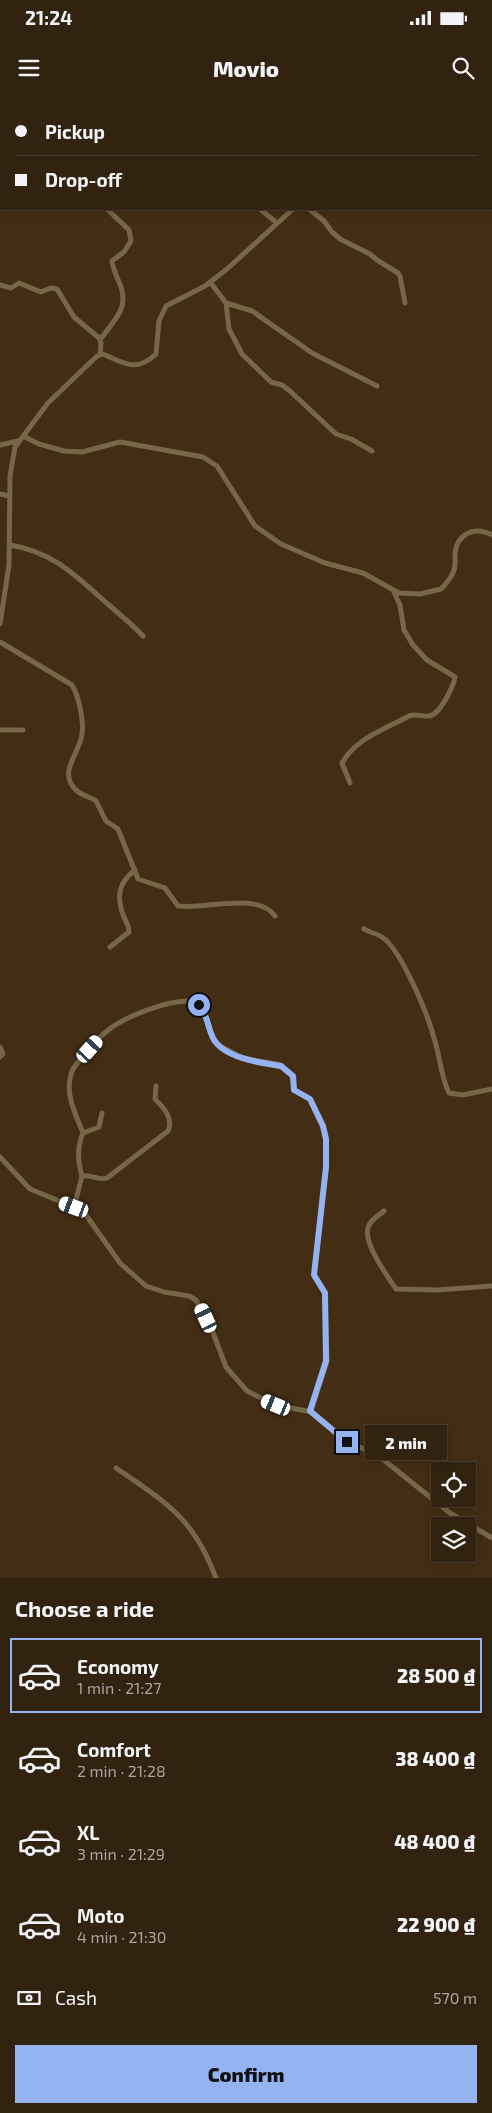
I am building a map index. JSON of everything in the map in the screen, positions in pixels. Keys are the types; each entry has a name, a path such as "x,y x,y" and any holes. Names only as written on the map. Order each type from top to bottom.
{"street":[{"path":"0,624 6,594 10,545 9,496 12,454 18,441 48,403 100,355 100,340 117,319 123,306 124,296 112,261 124,252 131,241 129,230 108,210"},
{"path":"261,210 277,223"},
{"path":"100,355 127,365 138,365 150,360 156,354 158,348 159,321 162,311 173,302 210,282 292,210"},
{"path":"310,210 324,221 340,239 370,254 398,273 405,303"},
{"path":"210,282 226,303 229,329 242,354 271,382 282,385 291,392 336,434 351,439 372,450"},
{"path":"0,285 11,288 19,283 41,292 51,288 56,289 74,317 100,340"},
{"path":"226,303 252,311 312,353 377,386"},
{"path":"23,436 34,443 64,451 82,452 120,442 203,457 217,466 250,519 263,533 296,552 363,573 404,594 430,593 440,589 452,575 455,568 456,551 461,538 472,531 492,535"},
{"path":"0,445 18,441"},
{"path":"0,494 9,496"},
{"path":"10,545 50,557 64,566 143,636"},
{"path":"350,783 342,762 355,748 368,737 413,714 428,716 434,713 448,695 455,677 434,666 413,645 404,630 400,604 393,590"},
{"path":"0,642 72,685 79,709 82,735 70,764 72,785 81,794 96,800 106,821 118,829 138,879 165,888 178,906 247,903 263,906 275,916"},
{"path":"0,730 23,730"},
{"path":"110,947 129,932 118,896 124,880 135,870"},
{"path":"364,929 382,937 402,963 428,1020 449,1094 463,1095 492,1089"},
{"path":"74,1207 82,1176 79,1164 83,1133 69,1094 70,1077 73,1069 95,1042 108,1030 146,1011 166,1004 194,1002 204,1011 214,1039 220,1046 243,1058 283,1066 293,1076 294,1090 310,1099 323,1126 326,1139 326,1167 314,1275 325,1293 326,1361 310,1411"},
{"path":"0,1046 2,1054 0,1057"},
{"path":"82,1176 89,1175 102,1179 107,1178 168,1130 169,1120 165,1109 155,1098 156,1086"},
{"path":"83,1133 99,1127 102,1113"},
{"path":"0,1157 30,1189 74,1207 91,1220 120,1262 137,1279 151,1289 189,1296 196,1300 212,1330 226,1367 247,1391 276,1405 310,1411 347,1442 369,1451 450,1513 492,1538"},
{"path":"384,1211 371,1222 367,1230 367,1236 372,1249 396,1289 429,1290 492,1286"},
{"path":"116,1468 168,1506 190,1528 207,1556 216,1578"}],"route":[{"path":"199,1005 204,1011 216,1043 220,1046 243,1058 286,1068 294,1078 294,1090 310,1099 323,1126 327,1158 314,1278 322,1286 325,1293 326,1361 310,1411 347,1442"}]}
